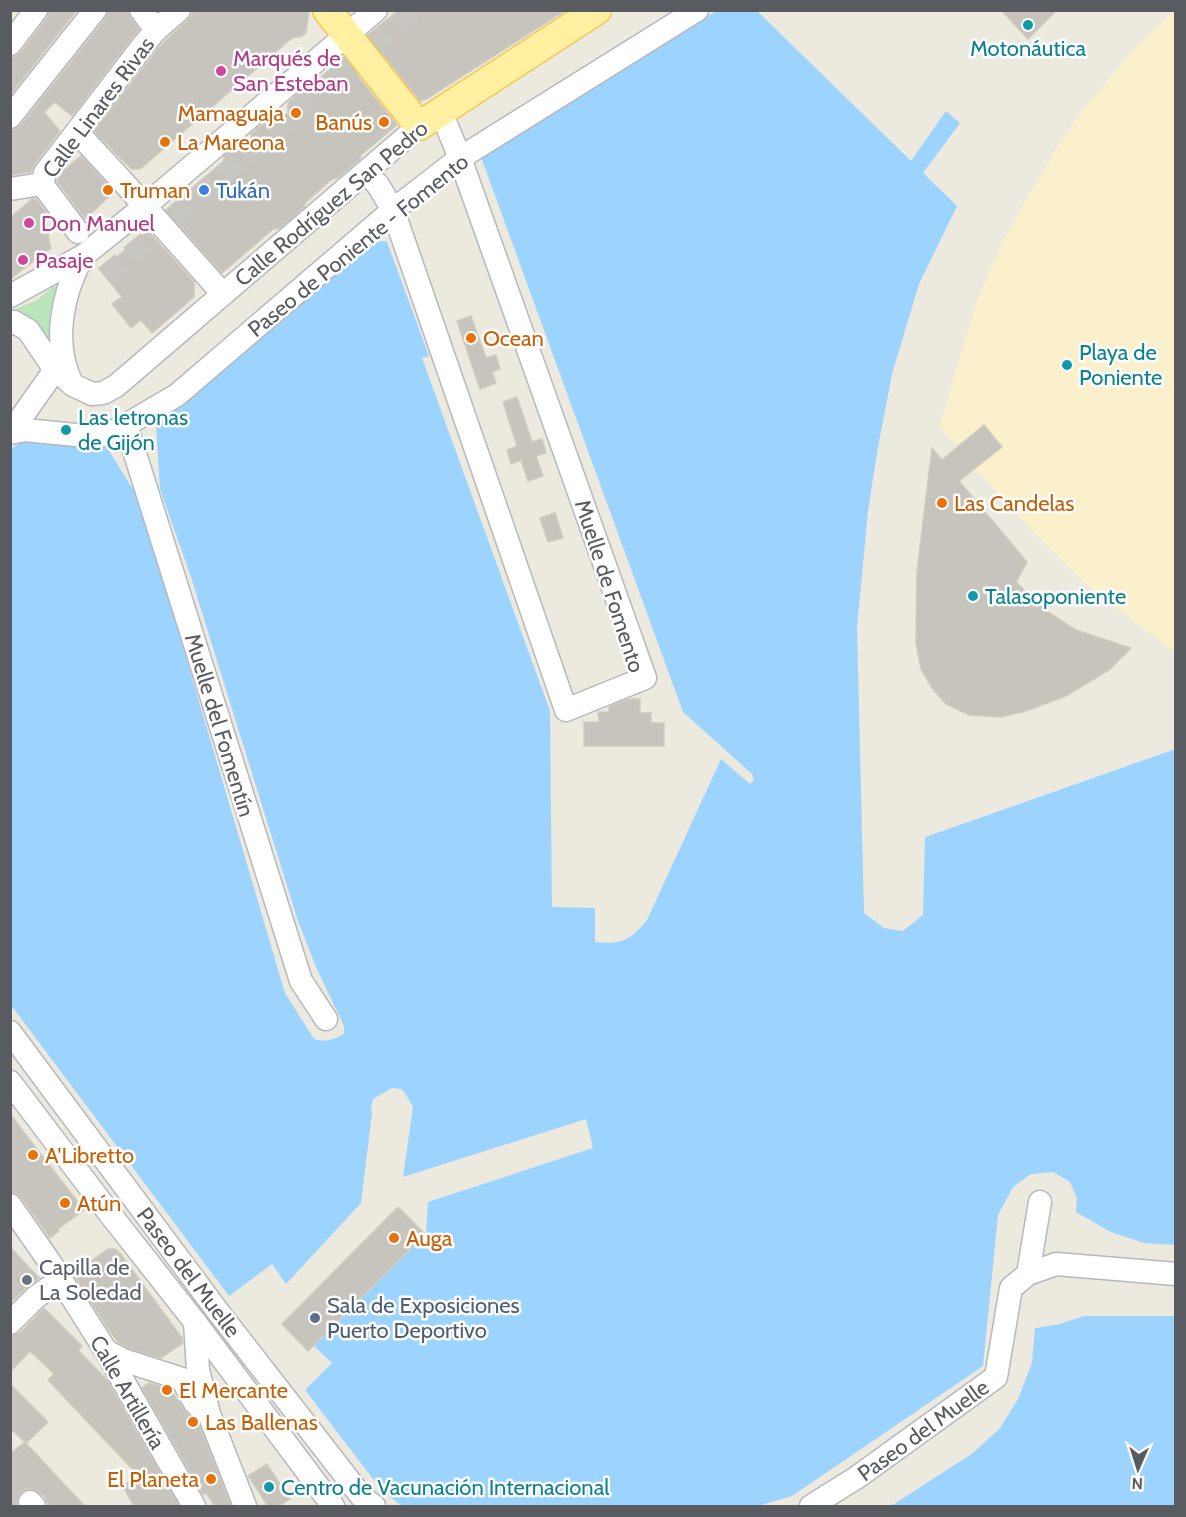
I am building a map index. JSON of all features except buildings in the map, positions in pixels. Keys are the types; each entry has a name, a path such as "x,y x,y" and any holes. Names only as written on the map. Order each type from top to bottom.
{"main road":[{"path":"327,10 362,44 430,119"},
{"name":"Calle Rodríguez San Pedro","path":"430,119 597,10"}],"street":[{"path":"10,44 36,10"},
{"path":"10,117 95,10"},
{"path":"141,10 156,30"},
{"name":"Calle Linares Rivas","path":"10,189 42,184 45,173 156,30 179,10"},
{"path":"10,296 83,256 145,206 362,44 376,10"},
{"name":"Paseo de Poniente - Fomento","path":"126,425 177,396 393,210 460,158 697,10"},
{"name":"Muelle de Fomento","path":"366,172 378,185 393,210 566,710 645,678 460,158 430,119"},
{"name":"Calle Rodríguez San Pedro","path":"73,385 92,394 103,393 117,386 430,119"},
{"path":"77,132 223,294"},
{"path":"42,184 78,232"},
{"path":"73,385 67,374 62,346 64,307 71,280 83,256"},
{"path":"10,322 28,330 53,367 73,385"},
{"path":"11,432 52,374"},
{"path":"11,432 25,430 96,437 126,425"},
{"name":"Muelle del Fomentín","path":"126,425 301,981 326,1019"},
{"name":"Paseo del Muelle","path":"10,1032 216,1309 362,1497 374,1506"},
{"path":"10,1082 333,1506"},
{"path":"1040,1202 1028,1274 1056,1264 1176,1274"},
{"name":"Calle Artillería","path":"14,1218 61,1279 106,1352 194,1506"},
{"path":"1057,1256 1176,1269"},
{"name":"Paseo del Muelle","path":"811,1506 856,1479 996,1377 1011,1288 1028,1274"},
{"path":"10,1323 36,1297 61,1279"},
{"path":"195,1322 198,1370 209,1414 245,1506"},
{"path":"106,1352 123,1360 182,1379 195,1403 209,1414"}],"green space":[{"path":"54,286 56,289 53,309 53,347 11,311 37,300"}],"sand":[{"name":"Playa de Poniente","path":"1175,11 1175,653 1085,584 1031,530 975,468 984,426 956,445 939,427 976,304 1004,238 1054,152 1082,111 1134,49"}],"water":[{"path":"717,11 757,11 911,161 946,111 960,123 923,173 957,206 919,284 892,374 868,511 857,627 864,913 884,928 903,931 923,915 925,837 1175,749 1175,1245 1144,1243 1111,1232 1076,1212 1077,1198 1070,1182 1053,1172 1031,1174 1013,1187 998,1215 983,1366 792,1496 758,1506 402,1506 383,1492 305,1390 332,1363 314,1346 426,1234 428,1202 593,1148 586,1119 403,1177 413,1107 401,1089 392,1088 373,1099 361,1203 286,1284 272,1264 229,1296 11,1005 11,449 24,440 106,446 134,491 144,515 285,993 314,1039 333,1039 344,1034 344,1026 316,967 298,921 191,577 160,489 156,426 372,239 387,242 429,356 422,358 550,711 552,907 595,908 595,942 619,942 630,937 647,920 721,759 750,784 754,780 752,774 683,712 481,157 613,70"},
{"path":"1084,1316 1175,1316 1175,1506 891,1506 973,1453 1000,1428 1018,1399 1032,1363 1035,1328 1059,1324"}],"pier":[{"path":"1176,746 1175,749 925,837 925,834"},
{"path":"1084,1313 1175,1313 1176,1316 1084,1316 1059,1324 1035,1328 1035,1325"}],"tunnel":[{"path":"371,47 417,10"},
{"path":"172,220 352,64"},
{"path":"105,277 152,238"}],"place":[{"name":"Motonáutica","path":"1028,25"},
{"name":"Marqués de San Esteban","path":"221,71"},
{"name":"Mamaguaja","path":"296,113"},
{"name":"Banús","path":"384,122"},
{"name":"La Mareona","path":"165,142"},
{"name":"Truman","path":"108,190"},
{"name":"Tukán","path":"204,190"},
{"name":"Don Manuel","path":"29,223"},
{"name":"Pasaje","path":"23,260"},
{"name":"Ocean","path":"471,338"},
{"name":"Playa de Poniente","path":"1067,365"},
{"name":"Las letronas de Gijón","path":"66,430"},
{"name":"Las Candelas","path":"942,503"},
{"name":"Talasoponiente","path":"973,596"},
{"name":"A'Libretto","path":"33,1155"},
{"name":"Atún","path":"65,1203"},
{"name":"Auga","path":"394,1238"},
{"name":"Capilla de La Soledad","path":"27,1280"},
{"name":"Sala de Exposiciones Puerto Deportivo","path":"315,1318"},
{"name":"El Mercante","path":"167,1390"},
{"name":"Las Ballenas","path":"193,1422"},
{"name":"El Planeta","path":"211,1479"},
{"name":"Centro de Vacunación Internacional","path":"269,1487"}]}
